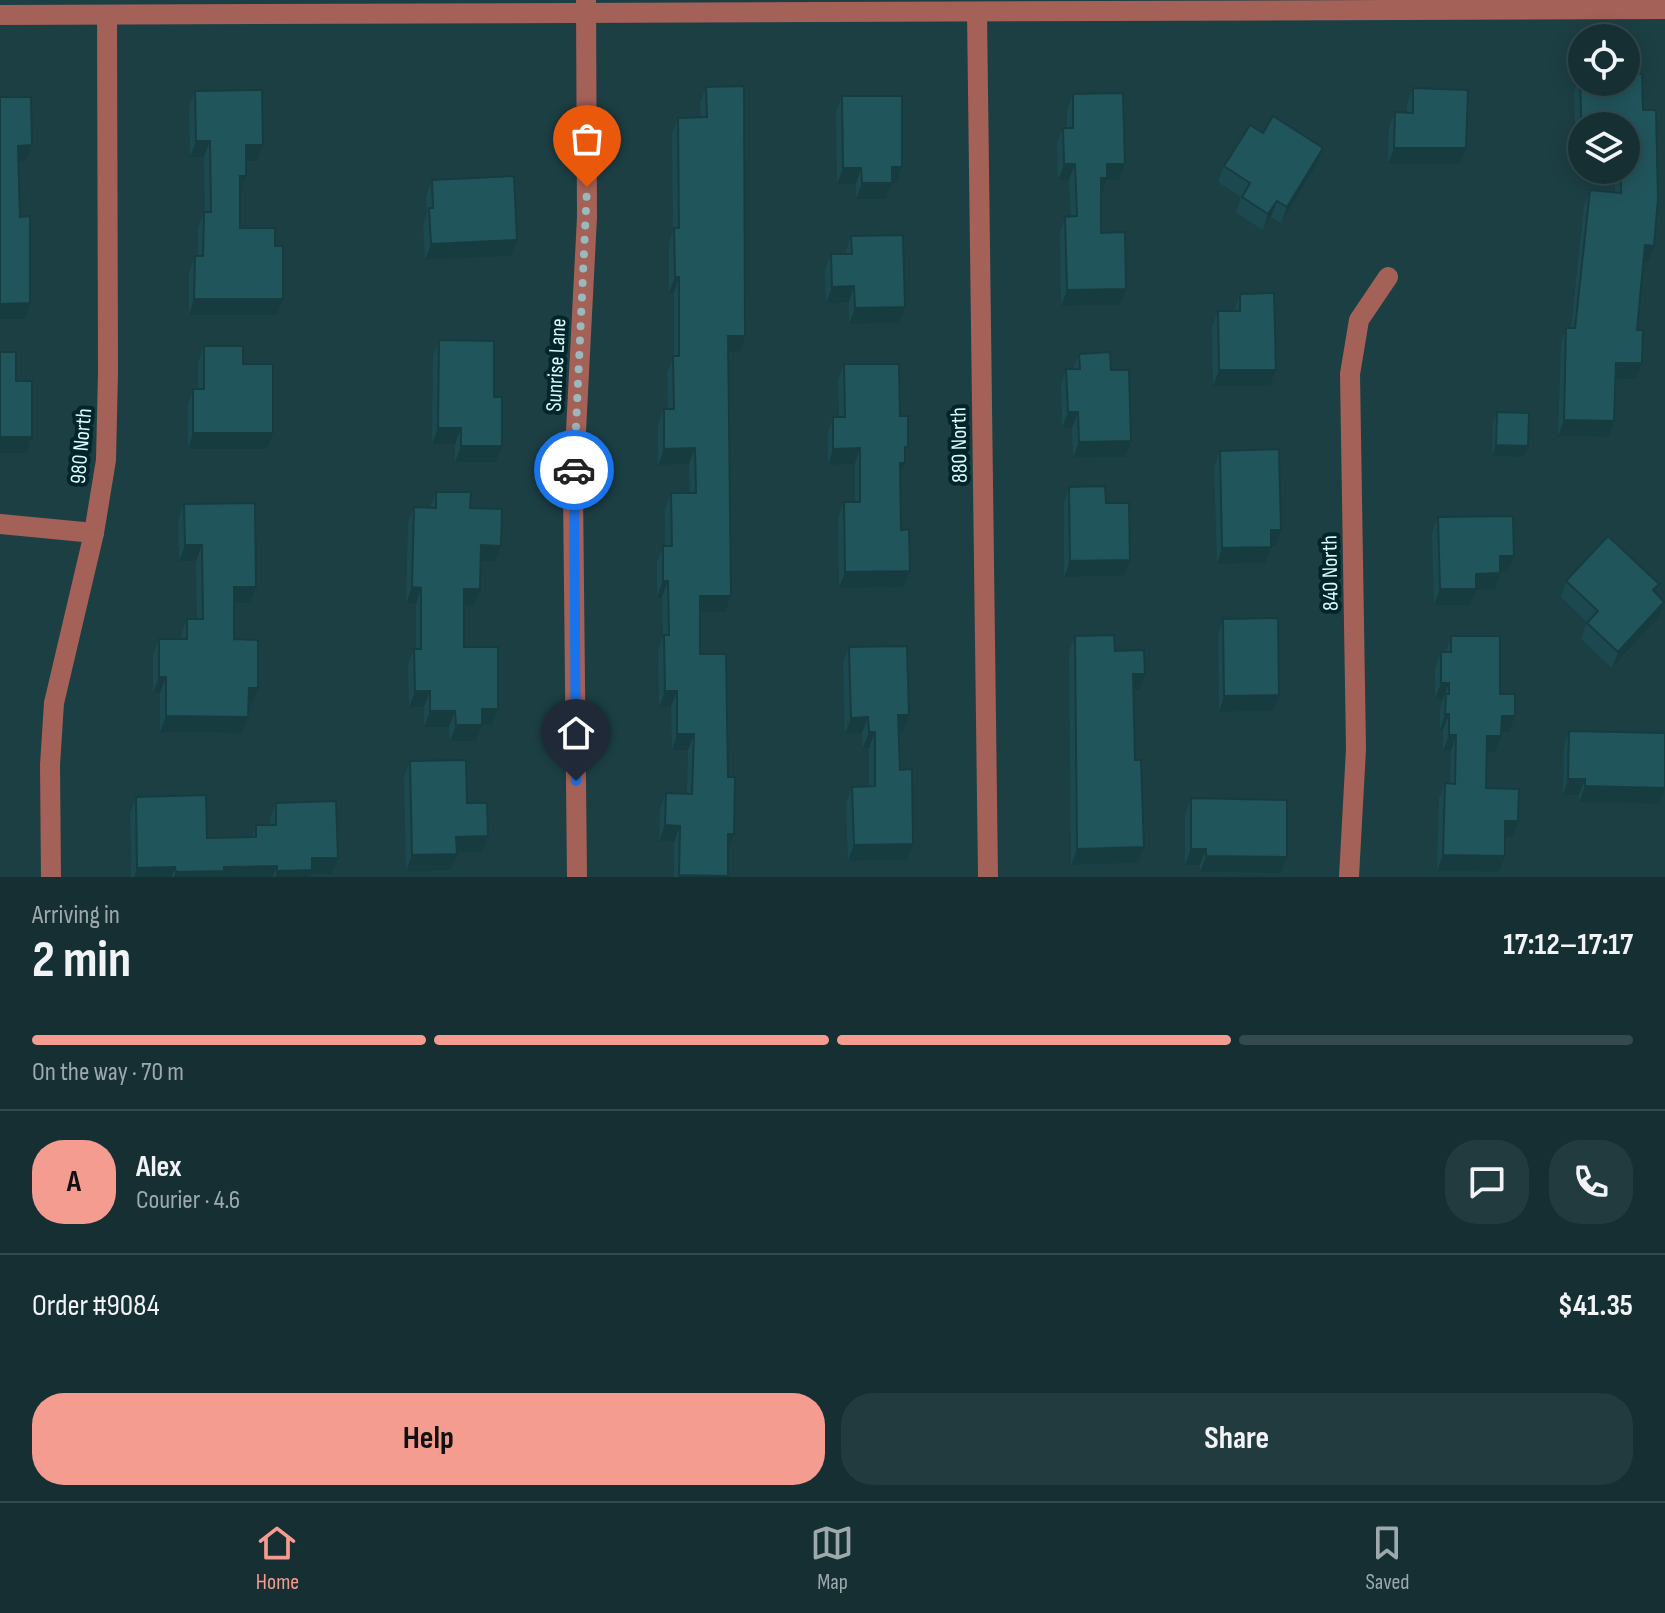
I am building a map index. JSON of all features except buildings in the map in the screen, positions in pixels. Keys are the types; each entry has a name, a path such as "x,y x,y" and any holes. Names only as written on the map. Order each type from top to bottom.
{"street":[{"path":"0,15 586,6 977,12 1341,5 1665,9"},
{"name":"Sunrise Lane","path":"577,877 573,490 587,217 586,6"},
{"name":"880 North","path":"977,12 988,877"},
{"name":"980 North","path":"51,877 50,765 54,703 94,533 106,460 107,15"},
{"name":"840 North","path":"1349,877 1356,749 1350,374 1359,320 1388,277"},
{"path":"0,524 94,533"}],"way so far":[{"path":"574,470 587,187"}],"route":[{"path":"574,470 576,781"}]}
